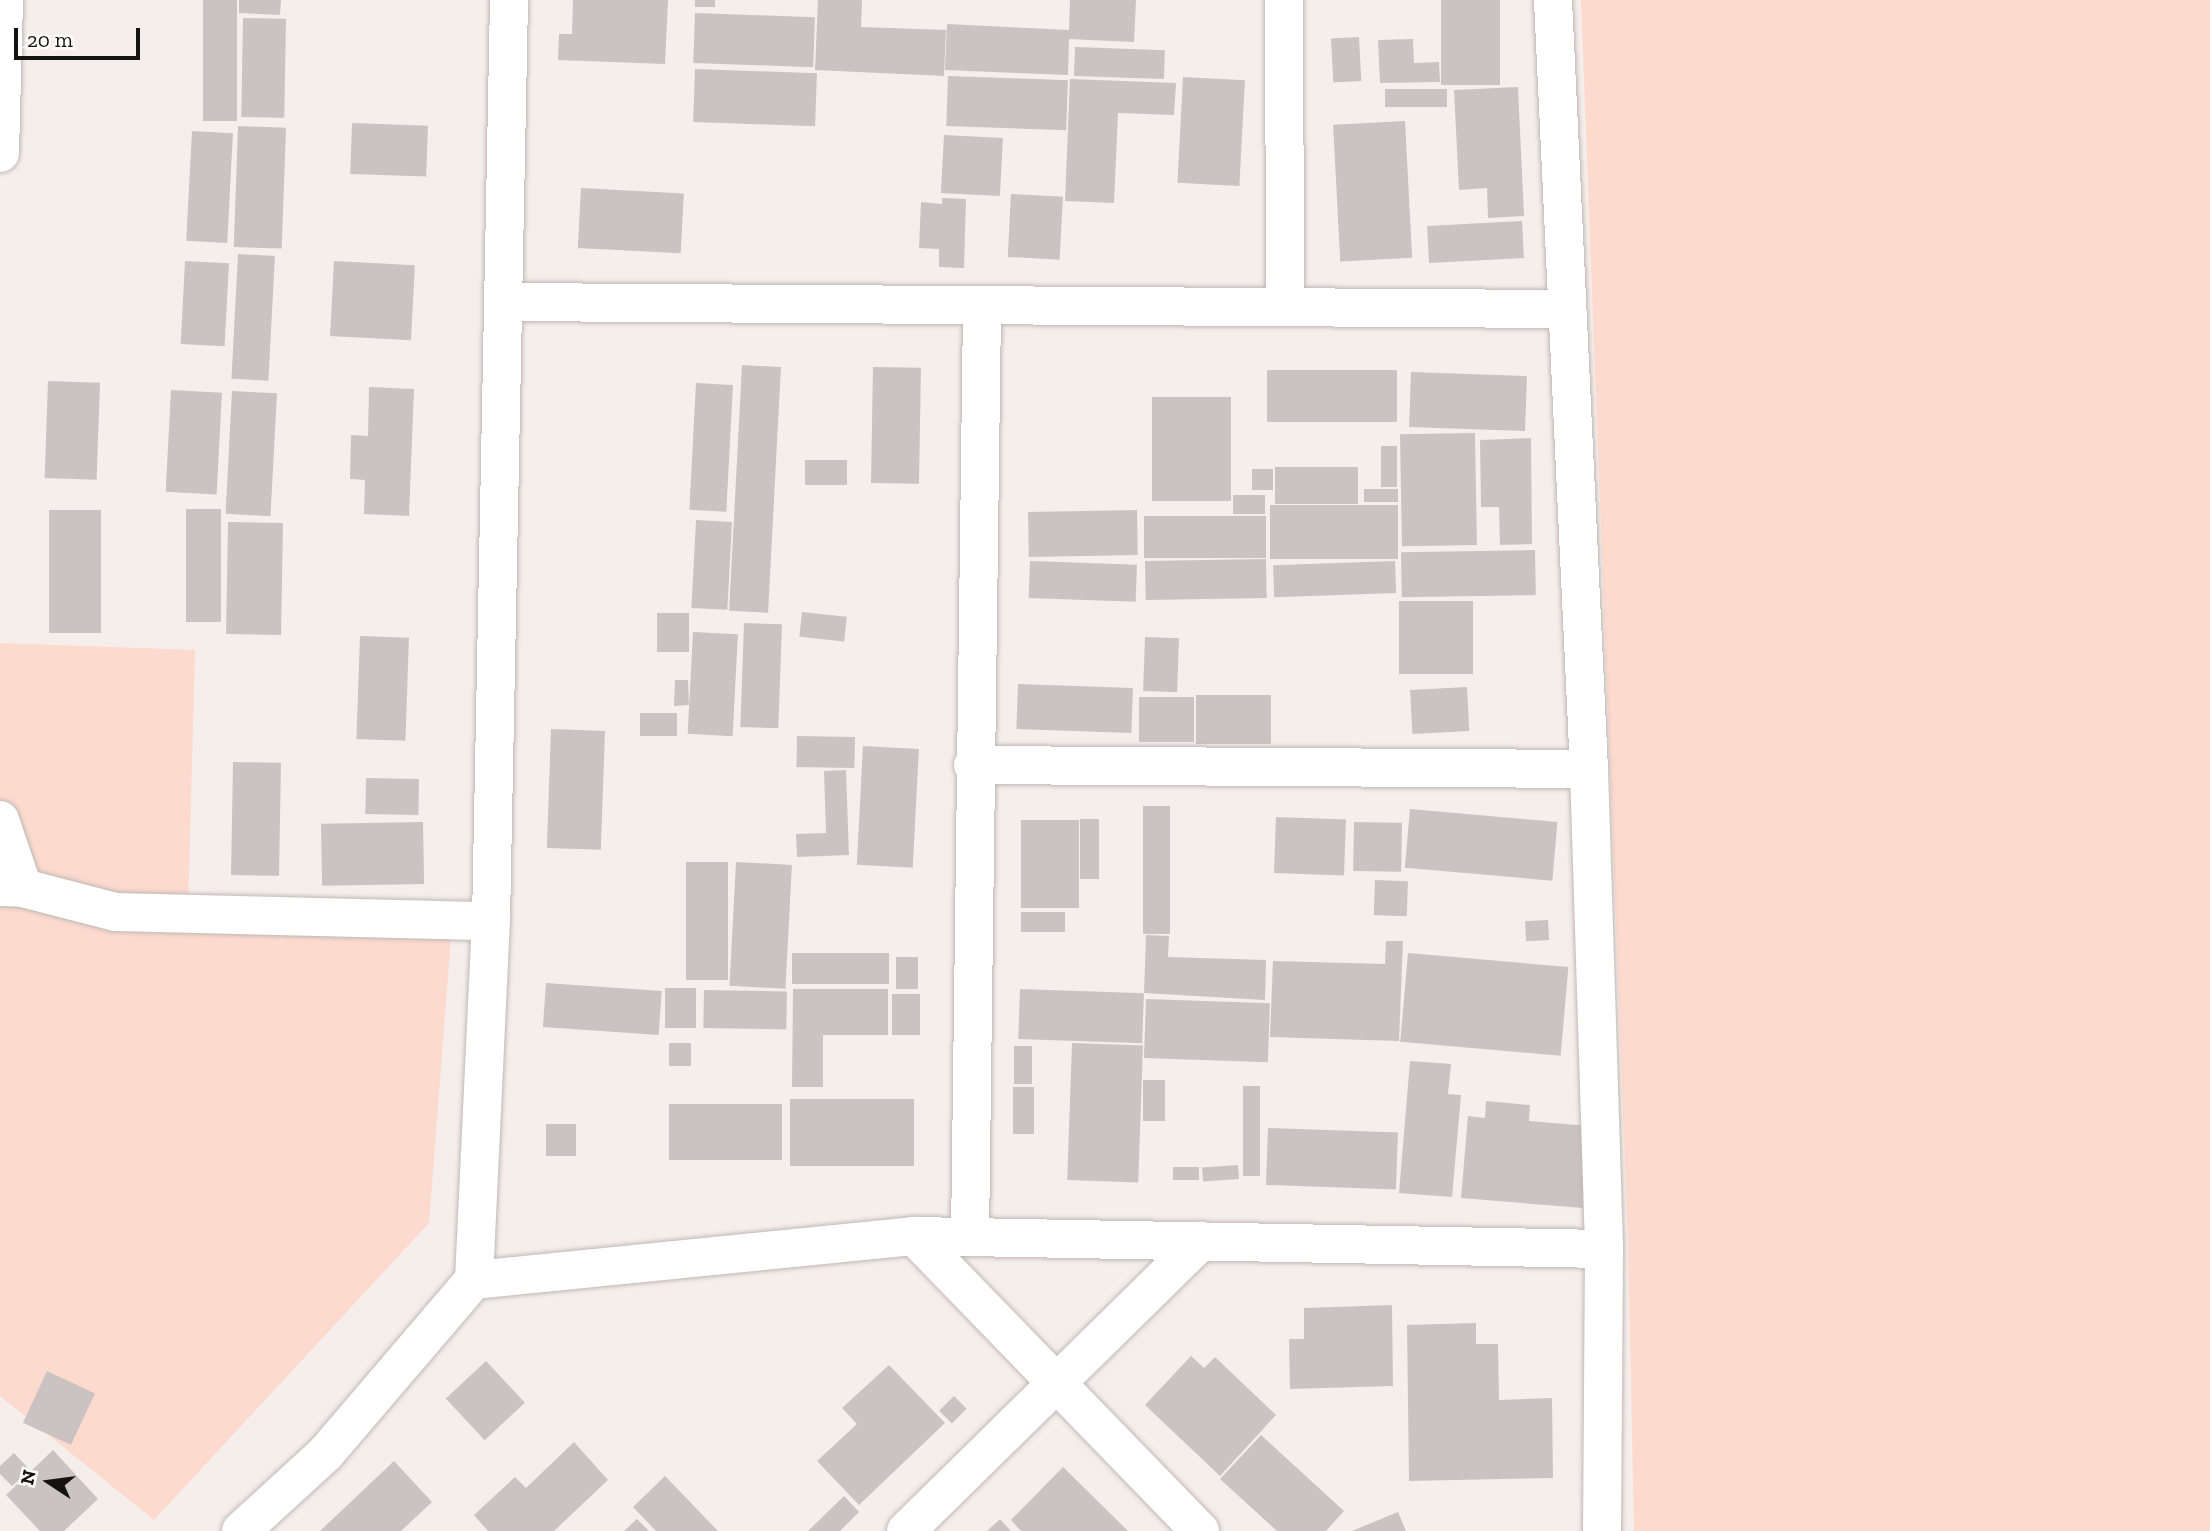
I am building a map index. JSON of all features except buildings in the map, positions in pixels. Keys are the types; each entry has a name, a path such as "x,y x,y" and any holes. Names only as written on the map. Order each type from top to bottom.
{"street":[{"path":"0,153 4,0"},
{"path":"241,1531 326,1453 474,1280 491,920 509,0"},
{"path":"1284,0 1285,304"},
{"path":"1553,0 1565,309 1589,769 1604,1249 1602,1531"},
{"path":"504,302 982,306 1285,304 1565,309"},
{"path":"970,1237 973,765 982,306"},
{"path":"973,765 1589,769"},
{"path":"0,820 12,888 115,912 491,920"},
{"path":"474,1280 914,1236 1604,1249"},
{"path":"914,1236 1200,1531"},
{"path":"906,1531 1202,1241"}],"shaded area":[{"path":"1581,0 2210,0 2210,1531 1634,1531 1628,1239"},
{"path":"0,643 195,650 188,913 452,924 429,1223 154,1520 0,1396"}]}
